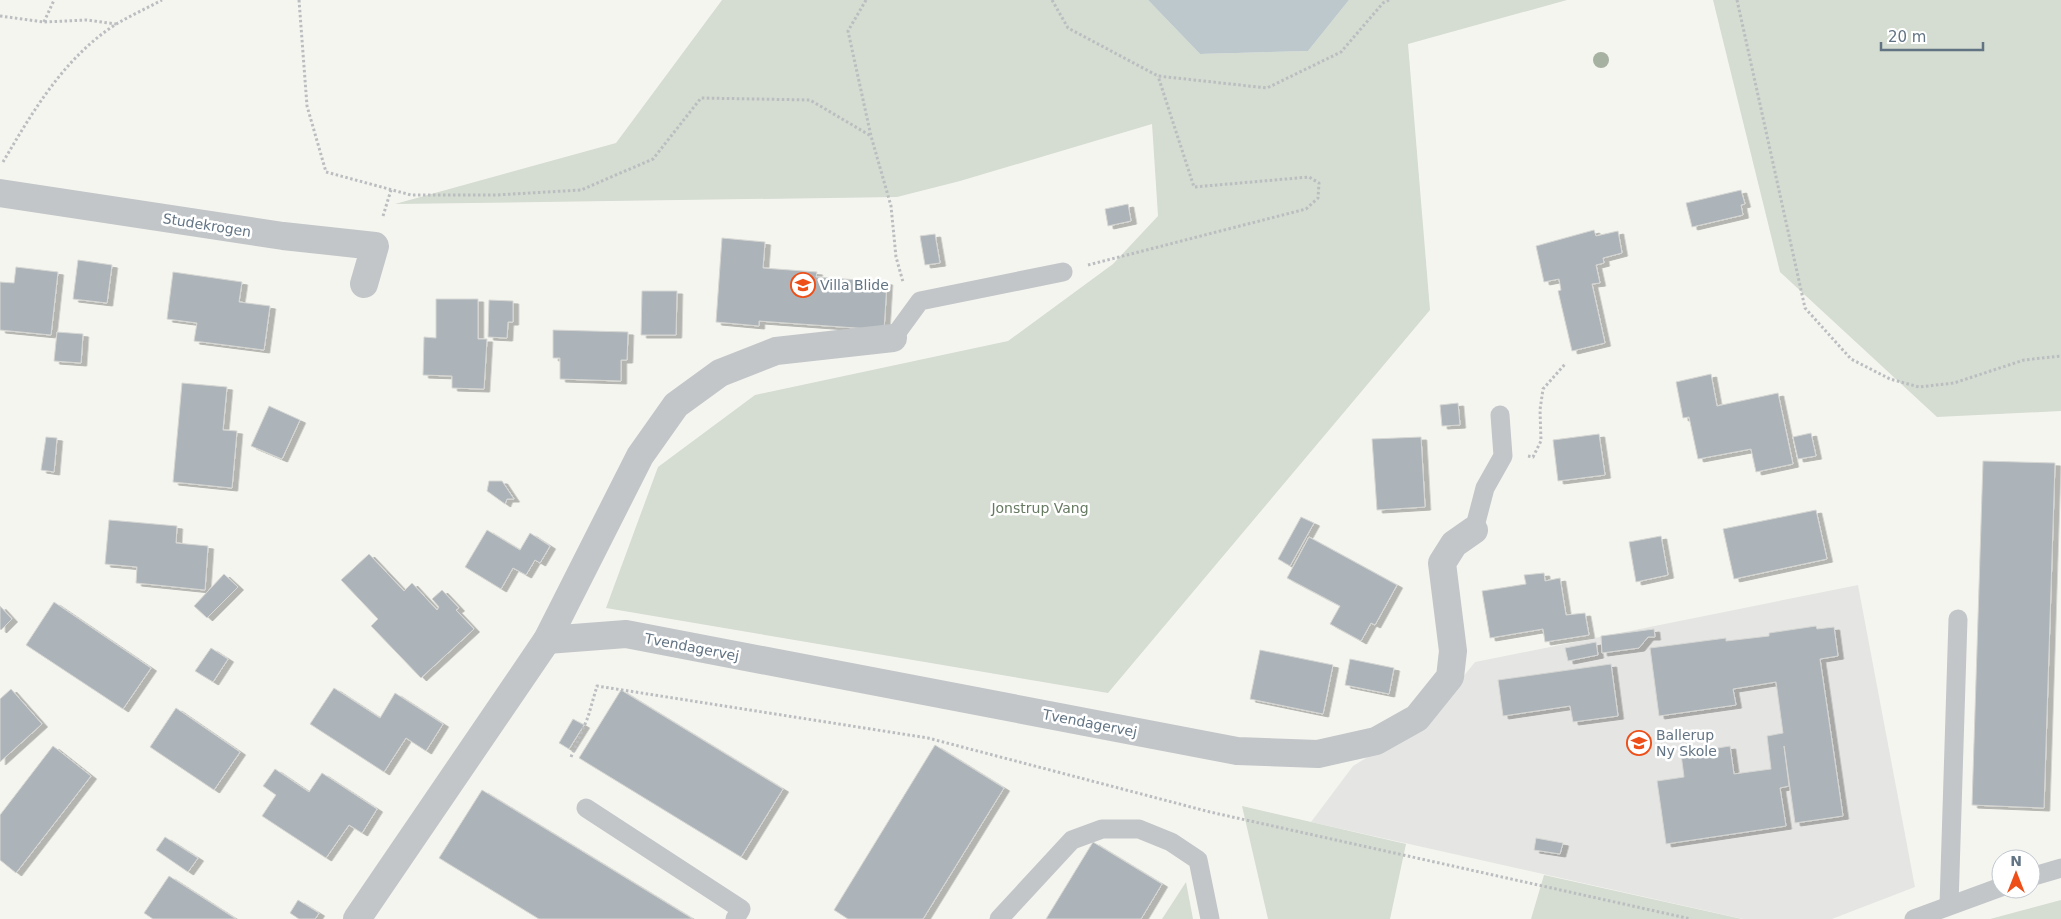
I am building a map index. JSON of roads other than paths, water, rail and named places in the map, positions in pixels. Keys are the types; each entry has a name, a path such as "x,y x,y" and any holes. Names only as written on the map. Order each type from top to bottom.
{"street":[{"name":"Studekrogen","path":"0,193 283,236 374,246 364,284"},
{"path":"357,919 547,640 640,456 676,405 720,373 776,351 893,338"},
{"name":"Tvendagervej","path":"547,640 626,634 1237,751 1318,754 1376,741 1418,718 1450,677 1453,651 1442,563 1454,544 1474,530"}],"lane":[{"path":"893,338 920,301 1063,272"},
{"path":"1474,530 1486,488 1503,456 1500,415"},
{"path":"1949,905 1958,619"},
{"path":"586,808 741,909 735,919"},
{"path":"999,919 1072,840 1102,829 1139,829 1171,842 1198,860 1210,919"},
{"path":"2041,874 2061,868"},
{"path":"1914,919 1991,890"}],"place":[{"name":"Villa Blide","path":"803,285"},
{"name":"Ballerup Ny Skole","path":"1639,743"}],"park label":[{"name":"Jonstrup Vang","path":"1040,508"}]}
